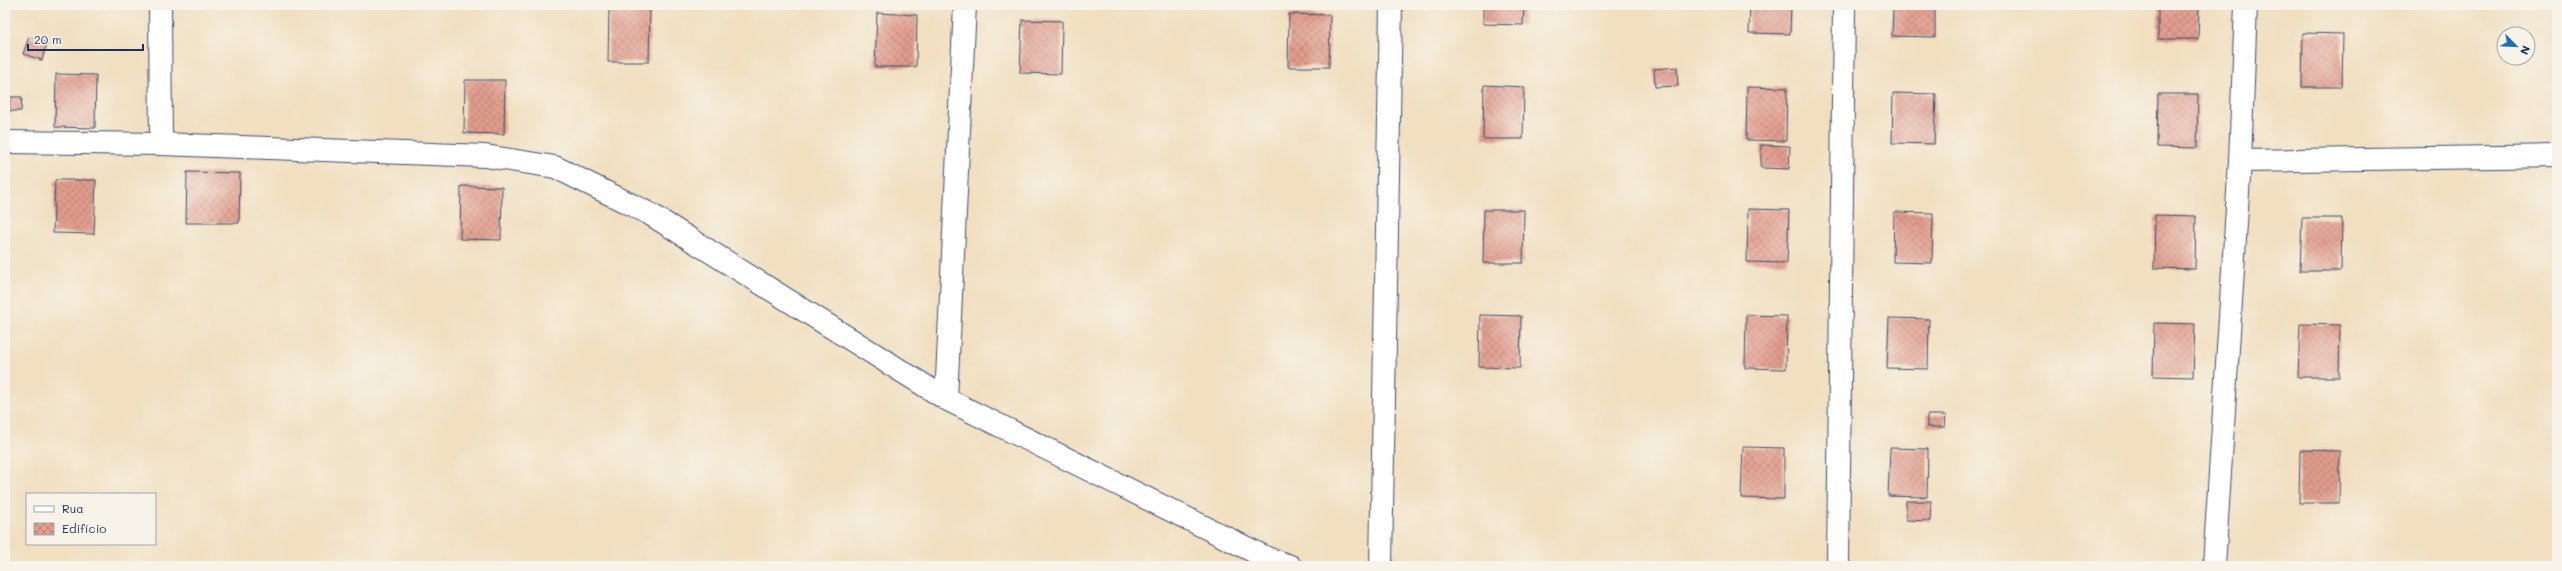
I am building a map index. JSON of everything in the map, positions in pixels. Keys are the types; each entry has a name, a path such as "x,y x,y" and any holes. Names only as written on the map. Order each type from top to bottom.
{"street":[{"path":"160,5 161,144"},
{"path":"946,399 964,5"},
{"path":"1381,566 1391,5"},
{"path":"1838,566 1844,5"},
{"path":"2214,566 2240,161 2246,5"},
{"path":"5,142 161,144 485,156 555,167 650,214 946,399 1269,559 1290,566"},
{"path":"2240,161 2557,156"}],"building":[{"path":"464,5 504,5 504,8 464,7"},
{"path":"1483,5 1524,5 1523,25 1483,24"},
{"path":"1750,5 1791,5 1790,34 1749,33"},
{"path":"1893,5 1935,5 1935,37 1892,36"},
{"path":"2158,5 2199,5 2198,39 2158,39"},
{"path":"609,8 650,9 649,62 608,62"},
{"path":"877,13 917,15 916,67 875,67"},
{"path":"1289,14 1330,15 1329,67 1288,67"},
{"path":"1022,20 1062,21 1061,74 1020,73"},
{"path":"2303,33 2343,34 2342,87 2302,87"},
{"path":"29,37 47,43 42,60 23,54"},
{"path":"1677,67 1678,86 1655,87 1654,69"},
{"path":"56,74 96,75 95,128 55,127"},
{"path":"465,80 505,80 504,134 464,133"},
{"path":"1484,85 1524,87 1523,139 1483,139"},
{"path":"1747,87 1787,88 1786,141 1746,140"},
{"path":"1893,93 1936,94 1934,144 1892,143"},
{"path":"2158,94 2198,94 2197,148 2157,147"},
{"path":"10,97 22,97 21,111 9,111"},
{"path":"1761,145 1790,146 1789,169 1761,168"},
{"path":"187,172 240,173 239,223 186,223"},
{"path":"55,180 96,180 94,234 53,233"},
{"path":"461,186 502,187 501,240 460,239"},
{"path":"1748,209 1789,210 1787,263 1747,262"},
{"path":"1484,210 1524,210 1523,263 1483,263"},
{"path":"1894,212 1933,213 1932,263 1893,262"},
{"path":"2155,215 2196,216 2195,269 2154,268"},
{"path":"2302,218 2342,218 2341,271 2300,271"},
{"path":"1480,315 1521,316 1520,368 1479,367"},
{"path":"1746,315 1787,316 1786,369 1745,368"},
{"path":"1889,318 1929,319 1928,369 1887,368"},
{"path":"2154,323 2195,324 2193,377 2153,376"},
{"path":"2300,324 2340,325 2339,377 2298,377"},
{"path":"1927,415 1946,415 1945,427 1927,427"},
{"path":"1743,447 1784,448 1784,499 1741,498"},
{"path":"1890,448 1928,449 1927,497 1888,496"},
{"path":"2300,450 2340,451 2339,503 2299,503"},
{"path":"1906,501 1931,501 1930,521 1906,520"}]}
